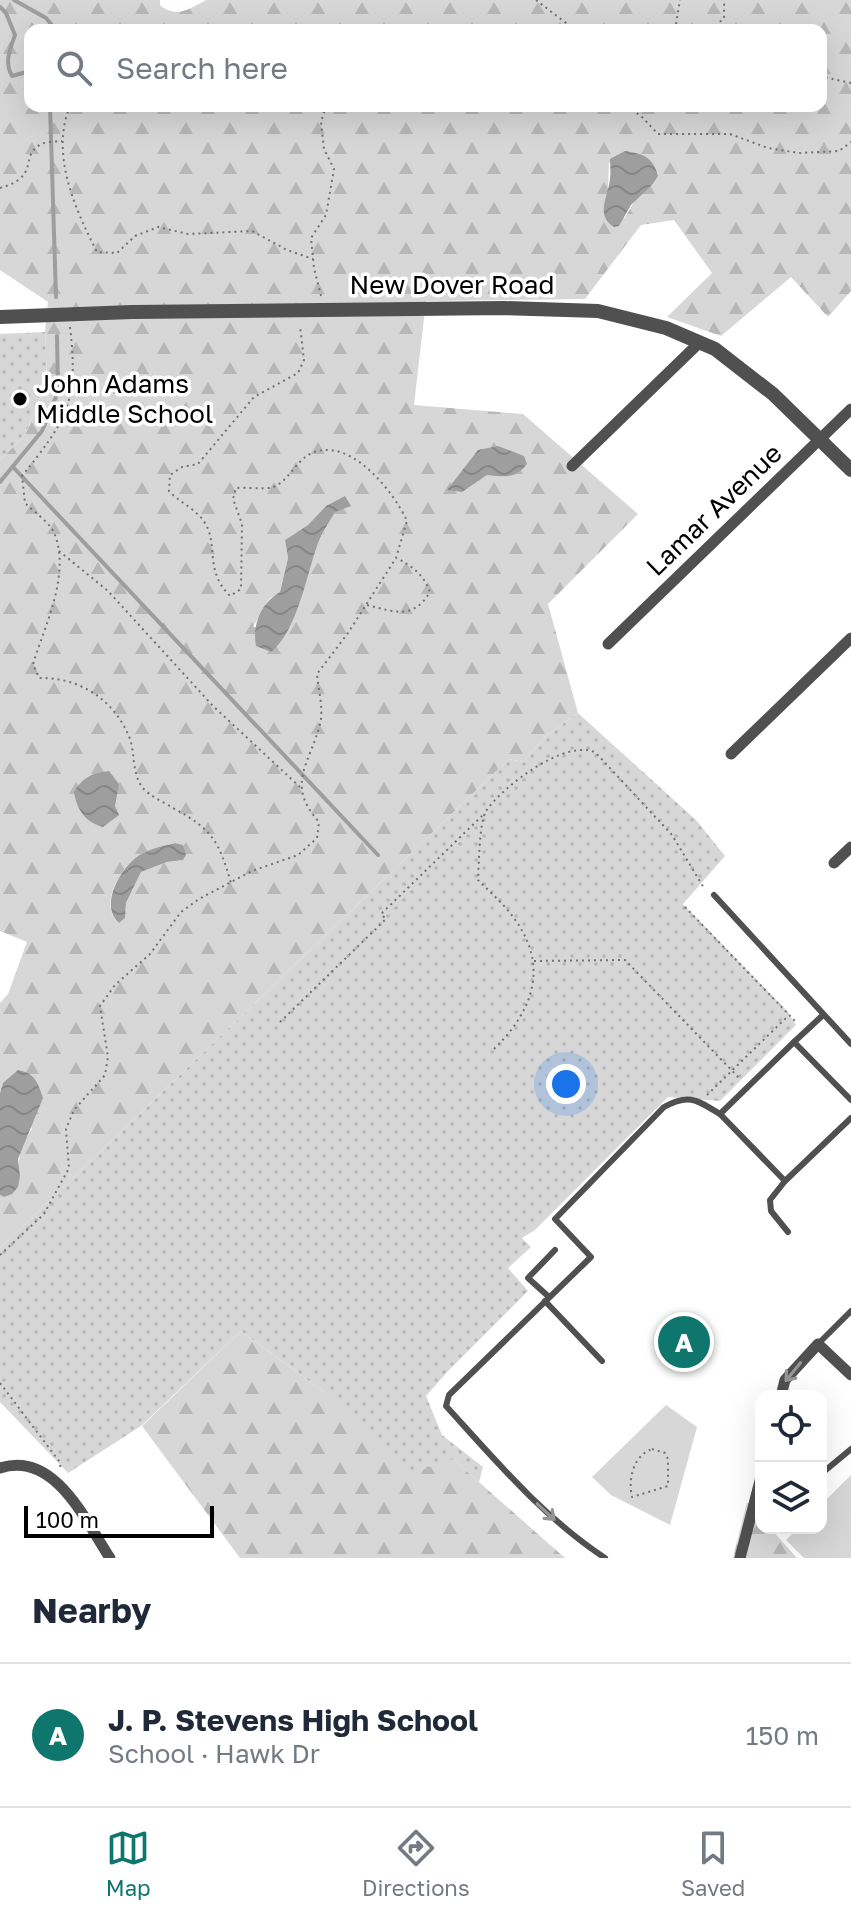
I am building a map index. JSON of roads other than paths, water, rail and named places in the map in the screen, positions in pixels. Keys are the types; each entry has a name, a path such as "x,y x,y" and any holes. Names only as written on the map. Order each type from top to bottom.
{"street":[{"name":"New Dover Road","path":"0,317 325,310 576,309 633,319 700,342 746,372 851,470"},
{"path":"572,466 700,342"},
{"name":"Lamar Avenue","path":"608,644 851,409"},
{"path":"731,754 851,638"},
{"path":"834,863 851,847"},
{"path":"782,1390 785,1380 818,1344 851,1375"},
{"path":"0,1468 35,1468 53,1480 70,1498 110,1558"},
{"path":"740,1558 755,1507"}],"lane":[{"path":"714,895 851,1044"},
{"path":"720,1114 823,1015"},
{"path":"794,1042 851,1100"},
{"path":"605,1558 572,1536 519,1488 446,1406 449,1395 591,1257 555,1219 664,1107 678,1099 694,1099 720,1114 785,1181"},
{"path":"788,1232 771,1211 770,1200 785,1181 851,1118"},
{"path":"555,1250 528,1278 602,1361"},
{"path":"818,1344 851,1311"},
{"path":"827,1469 851,1449"}],"water":[{"path":"625,151 647,158 658,176 631,205 619,226 614,227 608,222 604,211 610,159"},
{"path":"498,446 524,456 527,464 509,476 487,475 462,492 447,490 478,450"},
{"path":"345,496 351,506 335,512 321,537 288,631 271,652 256,646 255,630 259,615 280,592 288,558 285,540 308,525 326,506"},
{"path":"109,771 119,784 115,806 119,815 103,827 83,814 74,792 88,777"},
{"path":"175,843 183,845 186,855 183,860 167,862 141,872 126,903 125,918 119,923 113,916 111,897 125,869 142,854"},
{"path":"18,1070 35,1080 43,1098 18,1159 18,1187 4,1197 0,1195 0,1093 3,1083"}],"waterway":[{"path":"14,0 51,24"},
{"path":"0,7 6,13 15,35 8,61 10,71 12,76 24,73"},
{"path":"50,112 56,297"},
{"path":"0,482 42,431 58,392 57,336"},
{"path":"13,467 378,855"}],"place":[{"name":"John Adams Middle School","path":"20,399"},
{"name":"J. P. Stevens High School","path":"684,1342"}]}
